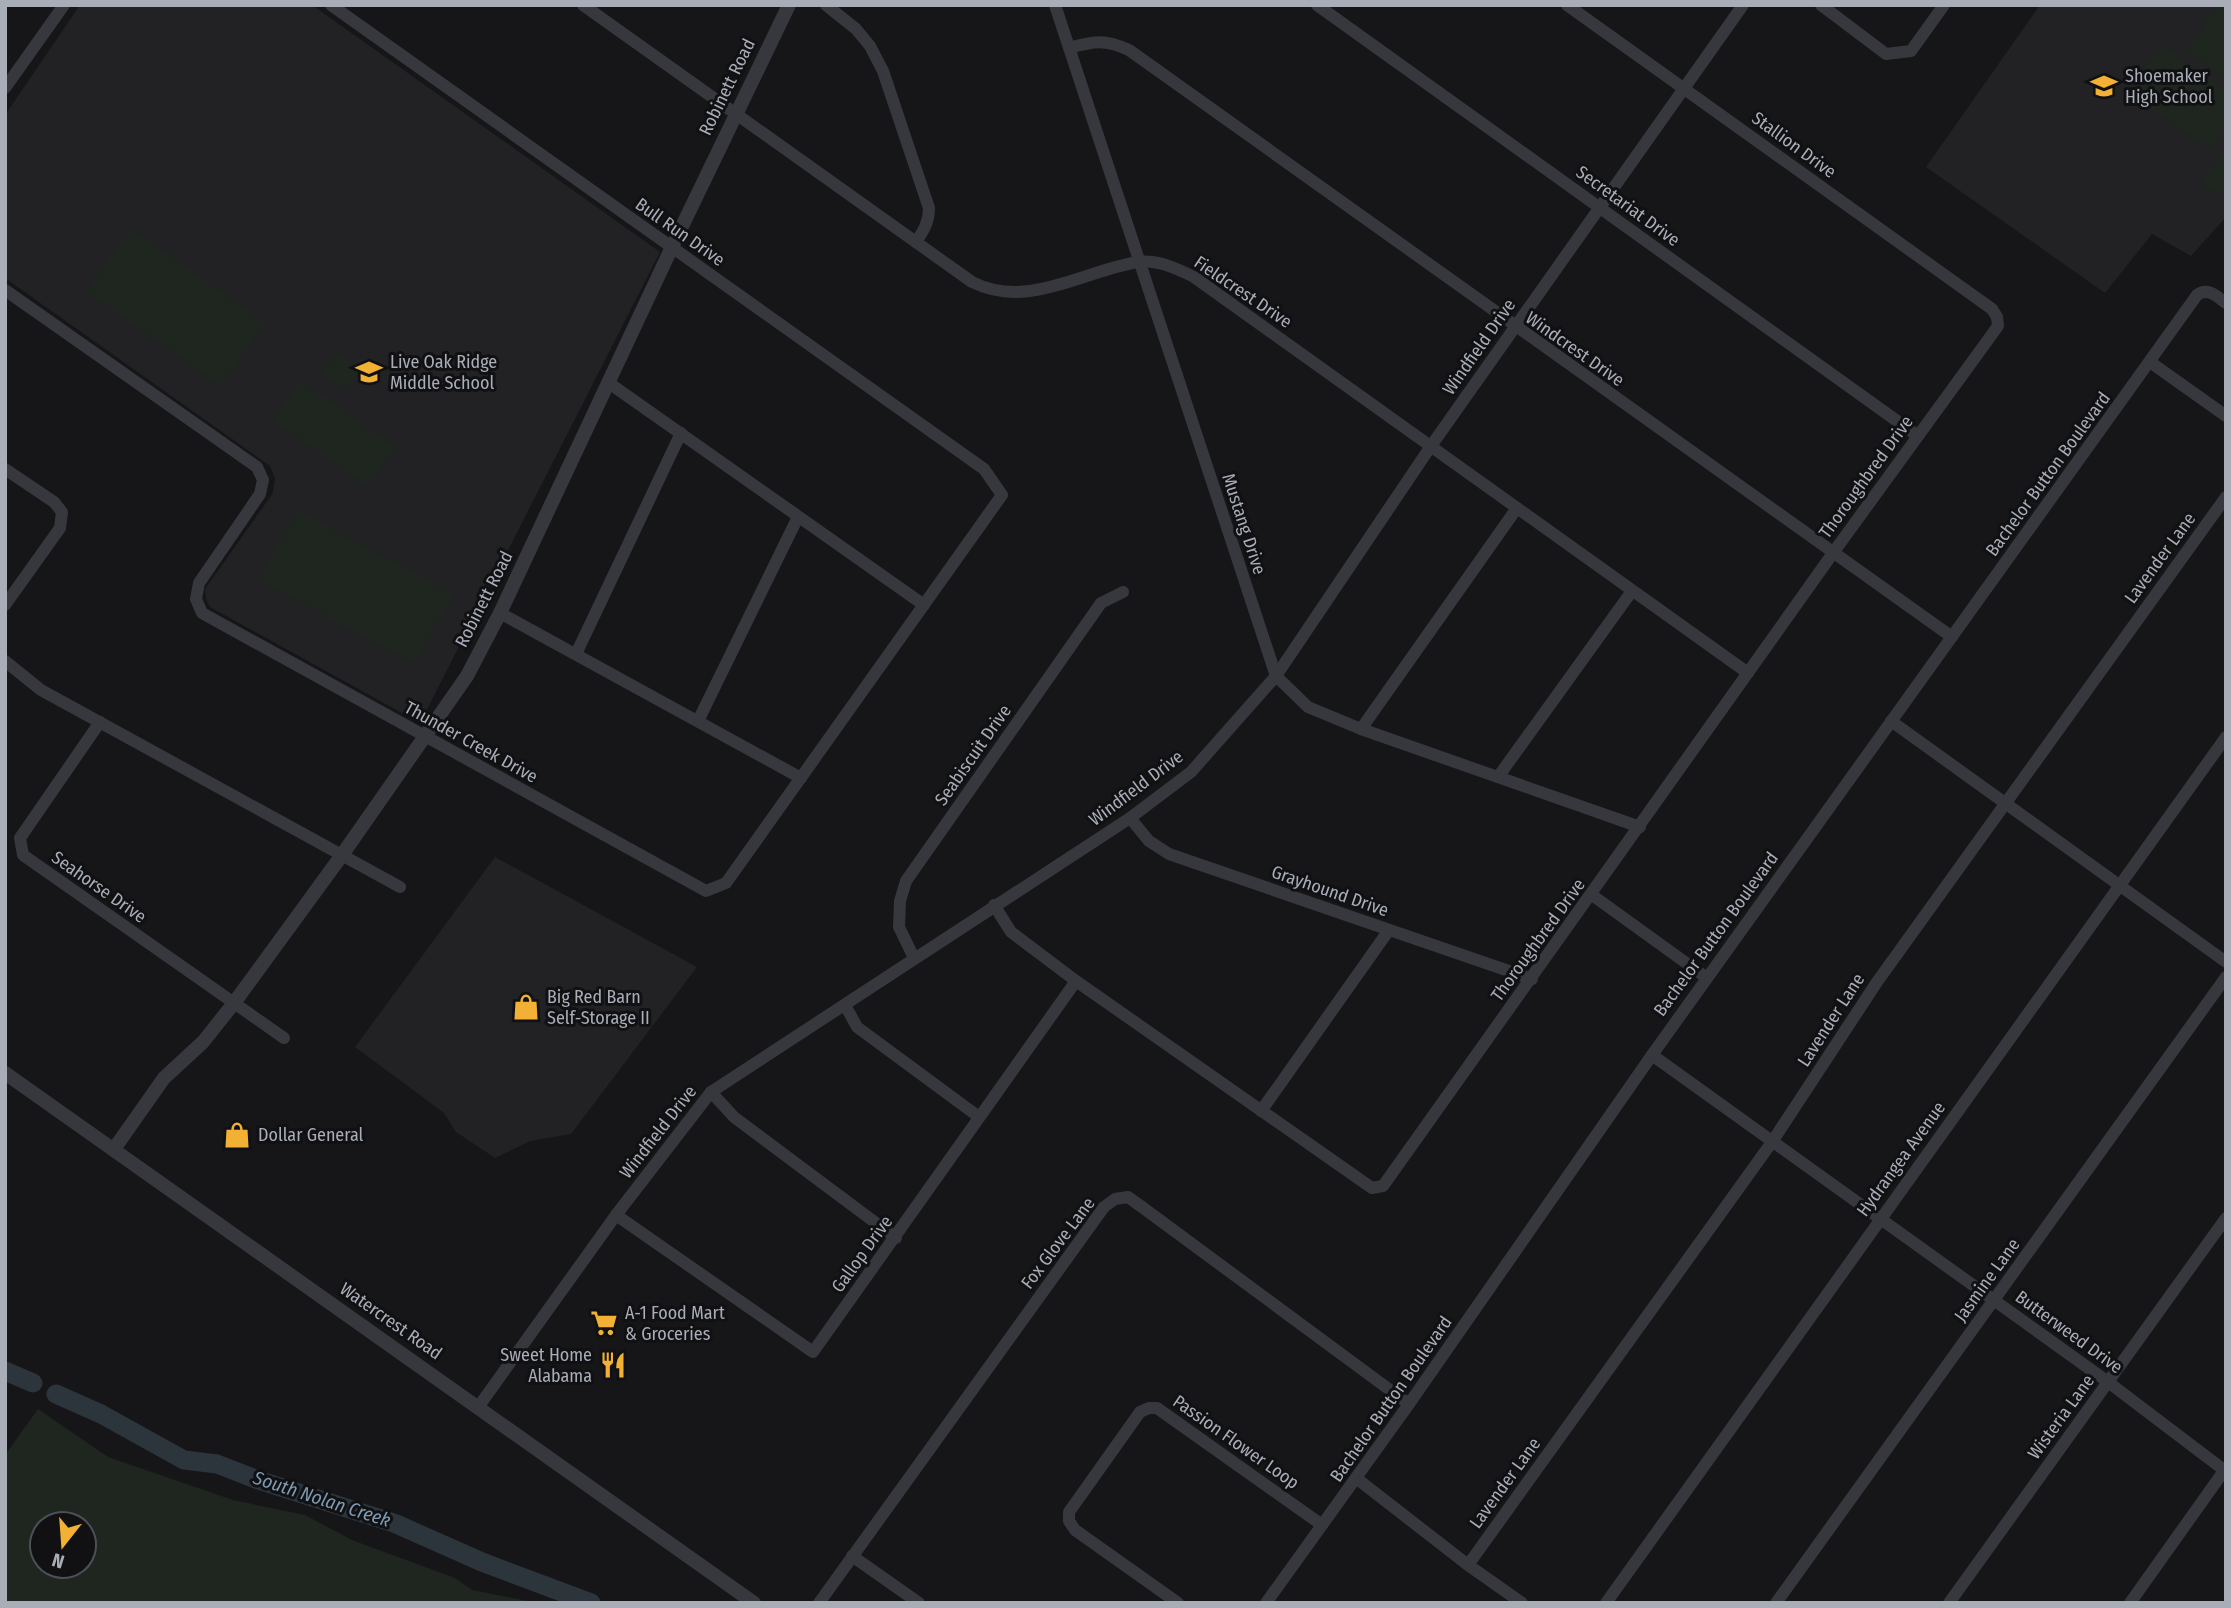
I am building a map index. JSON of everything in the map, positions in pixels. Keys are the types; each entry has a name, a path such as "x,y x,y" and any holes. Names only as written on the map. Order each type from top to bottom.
{"street":[{"path":"5,88 64,5"},
{"name":"Bull Run Drive","path":"331,5 984,469 1002,495"},
{"name":"Fieldcrest Drive","path":"583,5 972,282 986,289 1001,293 1034,291 1140,262 1162,264 1194,277 1748,673"},
{"name":"Robinett Road","path":"114,1149 164,1078 204,1042 234,1003 467,676 500,613 789,5"},
{"path":"826,5 856,29 870,46 883,71 929,208 926,229 916,242"},
{"name":"Mustang Drive","path":"1055,5 1276,676 1308,707 1361,729 1640,827"},
{"name":"Secretariat Drive","path":"1317,5 1917,436"},
{"name":"Stallion Drive","path":"1567,5 1992,309 1997,317"},
{"name":"Windfield Drive","path":"479,1406 616,1215 711,1092 1130,818 1191,772 1276,676 1431,446 1744,5"},
{"path":"1821,5 1886,54 1911,51 1944,5"},
{"name":"Windcrest Drive","path":"1069,48 1095,41 1115,43 1129,50 1952,637"},
{"name":"Thunder Creek Drive","path":"5,290 257,467 263,480 260,494 199,583 195,599 202,613 706,891 726,883 1002,495"},
{"name":"Bachelor Button Boulevard","path":"1266,1603 1409,1404 1652,1055 2197,295 2210,292 2226,303"},
{"name":"Thoroughbred Drive","path":"994,905 1011,932 1076,981 1372,1188 1383,1186 1833,553 1998,326 1997,317"},
{"path":"2150,362 2226,416"},
{"path":"609,383 924,605"},
{"path":"576,654 681,433"},
{"path":"5,469 54,502 62,512 60,527 5,605"},
{"name":"Lavender Lane","path":"1468,1565 1772,1142 1877,982 2226,497"},
{"path":"1361,729 1517,508"},
{"path":"698,721 798,517"},
{"path":"1498,778 1632,591"},
{"name":"Seabiscuit Drive","path":"914,958 899,927 900,901 906,881 1101,603 1124,592"},
{"path":"500,613 801,778"},
{"path":"5,662 41,690 400,887"},
{"path":"1891,721 2226,962"},
{"name":"Seahorse Drive","path":"100,722 20,838 23,855 284,1038"},
{"name":"Hydrangea Avenue","path":"1606,1603 2226,737"},
{"name":"Grayhound Drive","path":"1130,818 1149,841 1169,854 1532,979"},
{"path":"1592,895 1707,978"},
{"path":"1261,1111 1389,930"},
{"name":"Jasmine Lane","path":"1776,1603 2226,977"},
{"name":"Gallop Drive","path":"616,1215 813,1352 1076,981"},
{"path":"845,1005 857,1027 979,1117"},
{"name":"Butterweed Drive","path":"1652,1055 2225,1469"},
{"name":"Watercrest Road","path":"5,1073 754,1603"},
{"path":"711,1092 734,1117 896,1238"},
{"name":"Fox Glove Lane","path":"819,1603 1104,1207 1115,1199 1128,1197 1409,1404"},
{"name":"Wisteria Lane","path":"1950,1603 2226,1218"},
{"name":"Passion Flower Loop","path":"1178,1603 1074,1530 1069,1521 1069,1512 1140,1412 1157,1408 1322,1525"},
{"path":"2130,1603 2225,1469"},
{"path":"1356,1478 1468,1565 1522,1603"},
{"path":"852,1556 919,1603"}],"shaded area":[{"name":"Live Oak Ridge Middle School","path":"80,5 312,5 660,252 420,723 210,607 205,589 273,493 275,478 270,466 5,278 5,115"},
{"name":"Shoemaker High School","path":"2040,5 2226,5 2226,217 2191,256 2152,234 2105,293 1926,167"},
{"path":"2219,5 2226,9 2226,79 2186,51"},
{"path":"2162,45 2226,90 2226,129 2211,150 2128,93"},
{"path":"2226,147 2226,198 2201,181"},
{"path":"131,228 266,323 221,386 86,291"},
{"path":"338,352 362,369 347,390 322,374"},
{"path":"301,380 396,448 368,487 273,420"},
{"path":"297,510 453,594 415,665 259,580"},
{"name":"Big Red Barn Self-Storage II","path":"495,857 697,967 571,1134 530,1141 495,1158 456,1132 444,1113 355,1047"},
{"path":"38,1409 108,1457 233,1500 305,1515 352,1540 455,1578 472,1590 538,1603 5,1603 5,1455"}],"waterway":[{"name":"South Nolan Creek","path":"5,1371 33,1383"},
{"name":"South Nolan Creek","path":"56,1394 101,1414 184,1460 217,1464 258,1480 394,1523 482,1562 591,1603"}],"place":[{"name":"Shoemaker High School","path":"2104,86"},
{"name":"Live Oak Ridge Middle School","path":"369,372"},
{"name":"Big Red Barn Self-Storage II","path":"526,1007"},
{"name":"Dollar General","path":"237,1135"},
{"name":"A-1 Food Mart & Groceries","path":"604,1323"},
{"name":"Sweet Home Alabama","path":"613,1365"}]}
